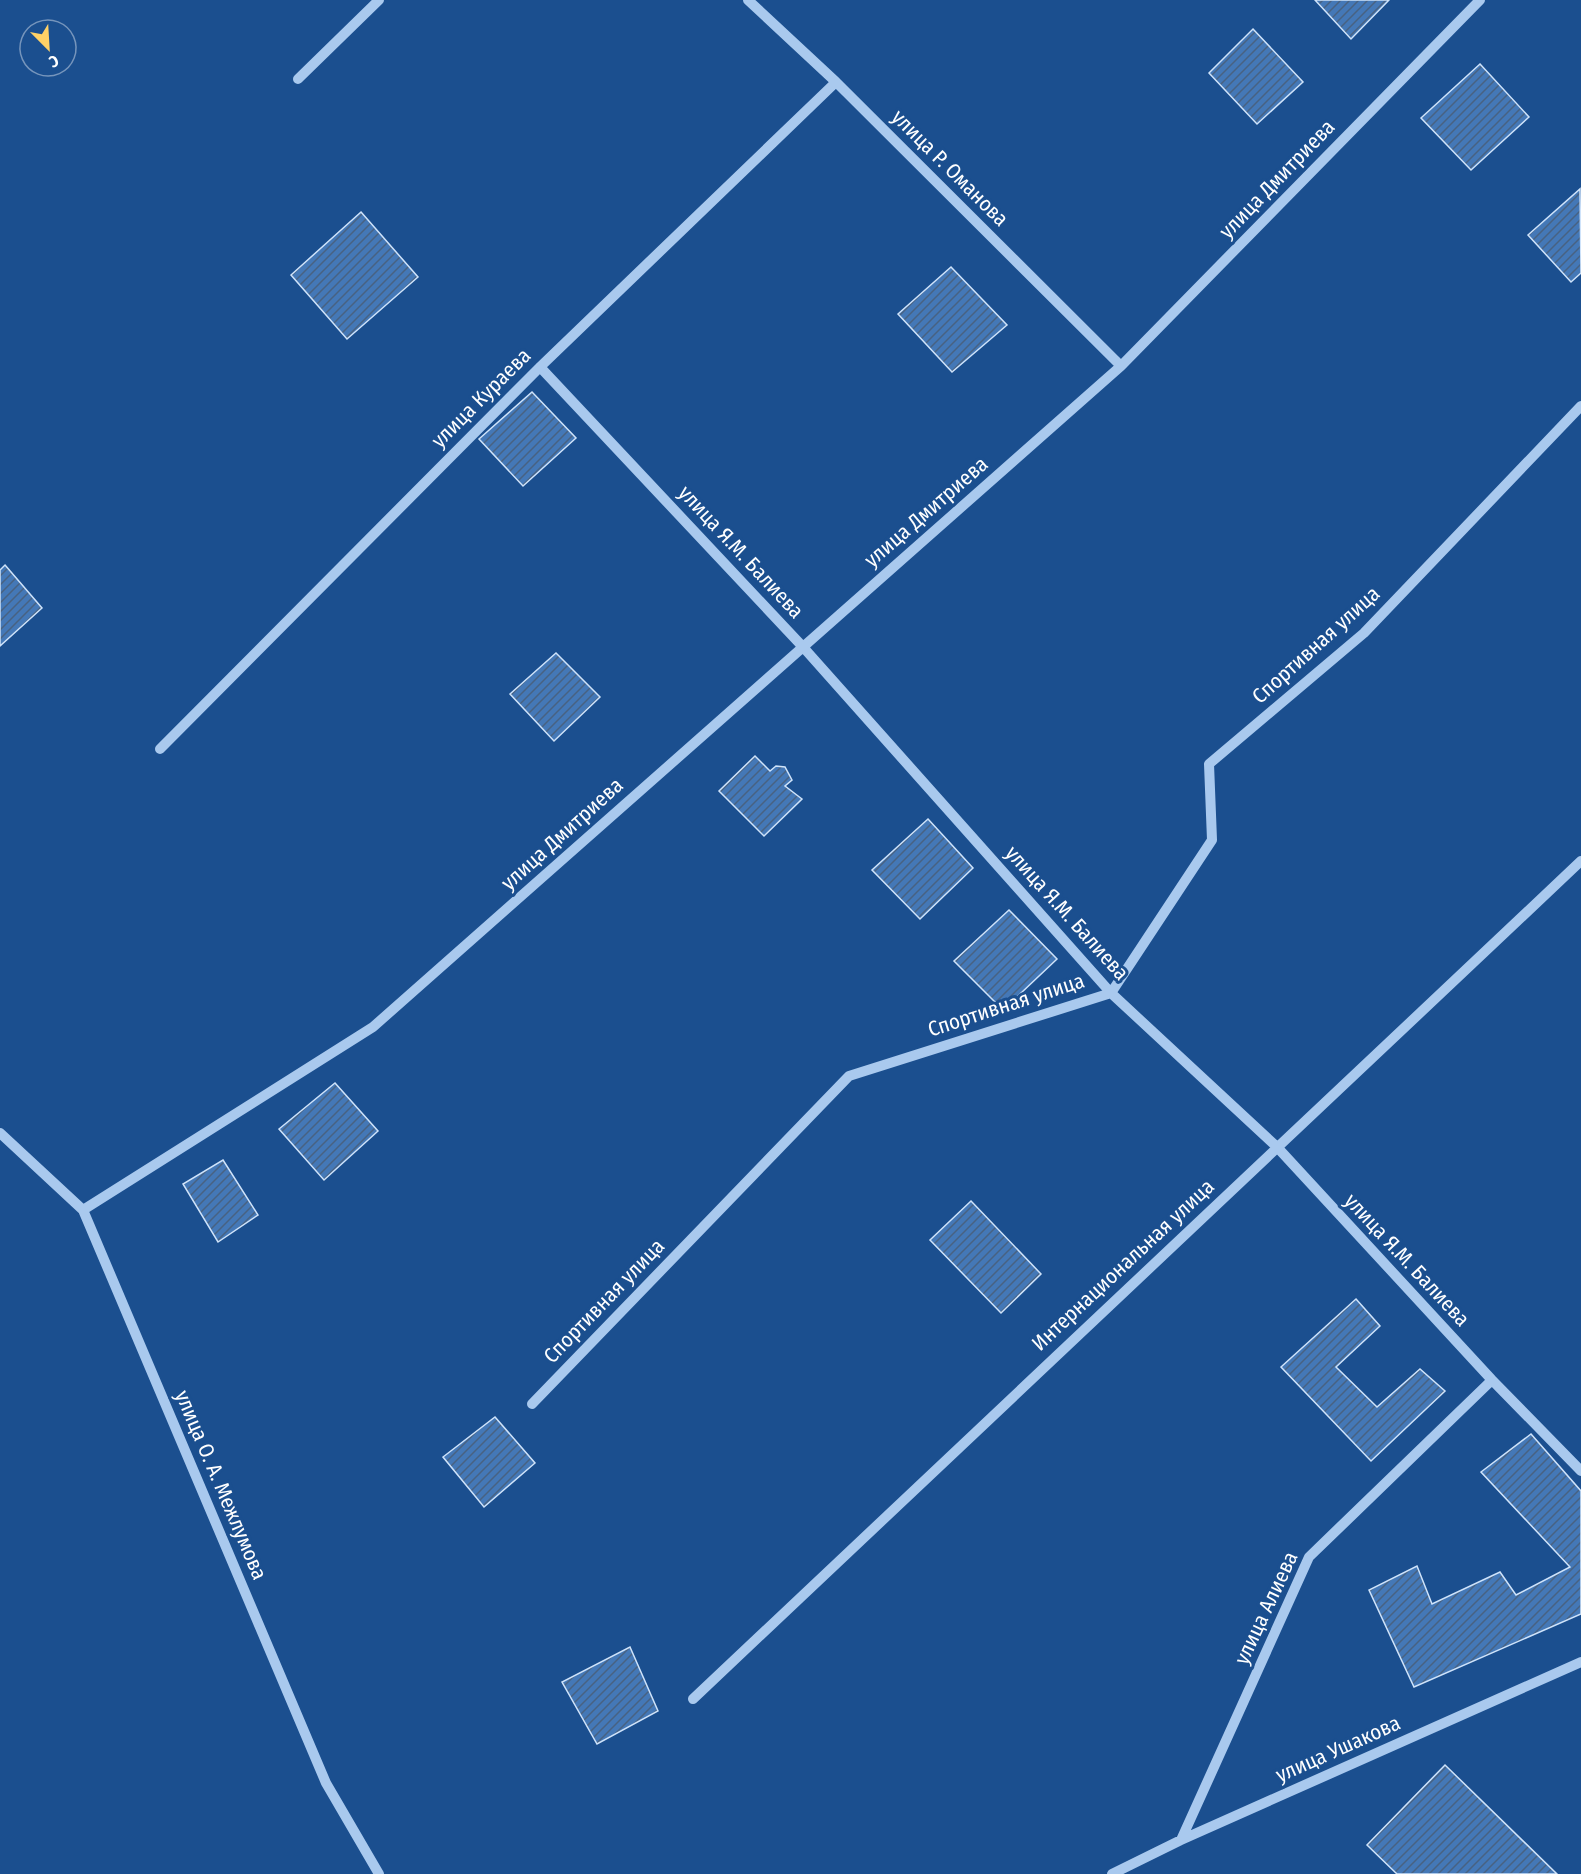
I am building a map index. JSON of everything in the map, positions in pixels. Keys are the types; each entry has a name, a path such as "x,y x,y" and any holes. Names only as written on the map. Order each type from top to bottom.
{"street":[{"path":"298,79 379,0"},
{"name":"улица Р. Оманова","path":"748,0 836,82 1121,366"},
{"name":"улица Дмитриева","path":"83,1210 373,1027 1121,366 1480,0"},
{"name":"улица Кураева","path":"160,749 540,367 836,82"},
{"name":"улица Я.М. Балиева","path":"540,367 803,647 1112,993 1277,1146 1492,1380 1581,1472"},
{"name":"Спортивная улица","path":"532,1404 849,1076 1112,993 1212,840 1209,764 1364,633 1581,406"},
{"name":"Интернациональная улица","path":"693,1699 1581,861"},
{"name":"улица О. А. Межлумова","path":"0,1133 83,1210 326,1783 379,1874"},
{"name":"улица Алиева","path":"1181,1840 1309,1557 1492,1380"},
{"name":"улица Ушакова","path":"1112,1874 1181,1840 1581,1662"}],"building":[{"path":"1315,0 1389,0 1351,39"},
{"path":"1253,29 1303,82 1257,124 1209,73"},
{"path":"1480,64 1529,117 1471,170 1421,118"},
{"path":"1580,189 1581,273 1571,282 1528,235"},
{"path":"361,212 418,277 347,339 291,275"},
{"path":"951,267 1007,325 952,372 898,314"},
{"path":"532,392 576,438 523,486 479,439"},
{"path":"5,565 42,608 0,646 0,570"},
{"path":"556,653 600,697 554,741 510,694"},
{"path":"755,756 770,771 776,766 785,767 792,780 785,786 802,799 764,836 719,791"},
{"path":"928,819 973,868 920,919 872,870"},
{"path":"1009,910 1057,959 1003,1010 954,961"},
{"path":"335,1083 378,1131 324,1180 279,1129"},
{"path":"223,1160 258,1215 218,1242 183,1184"},
{"path":"971,1201 1041,1274 1001,1313 930,1240"},
{"path":"1356,1299 1380,1326 1336,1367 1377,1407 1420,1369 1445,1391 1371,1461 1281,1367"},
{"path":"495,1417 535,1463 484,1507 443,1457"},
{"path":"1531,1434 1581,1491 1581,1614 1414,1687 1369,1590 1417,1566 1432,1604 1500,1572 1516,1595 1570,1567 1481,1472"},
{"path":"630,1647 658,1711 597,1744 562,1682"},
{"path":"1445,1765 1557,1874 1397,1874 1367,1845"}]}
